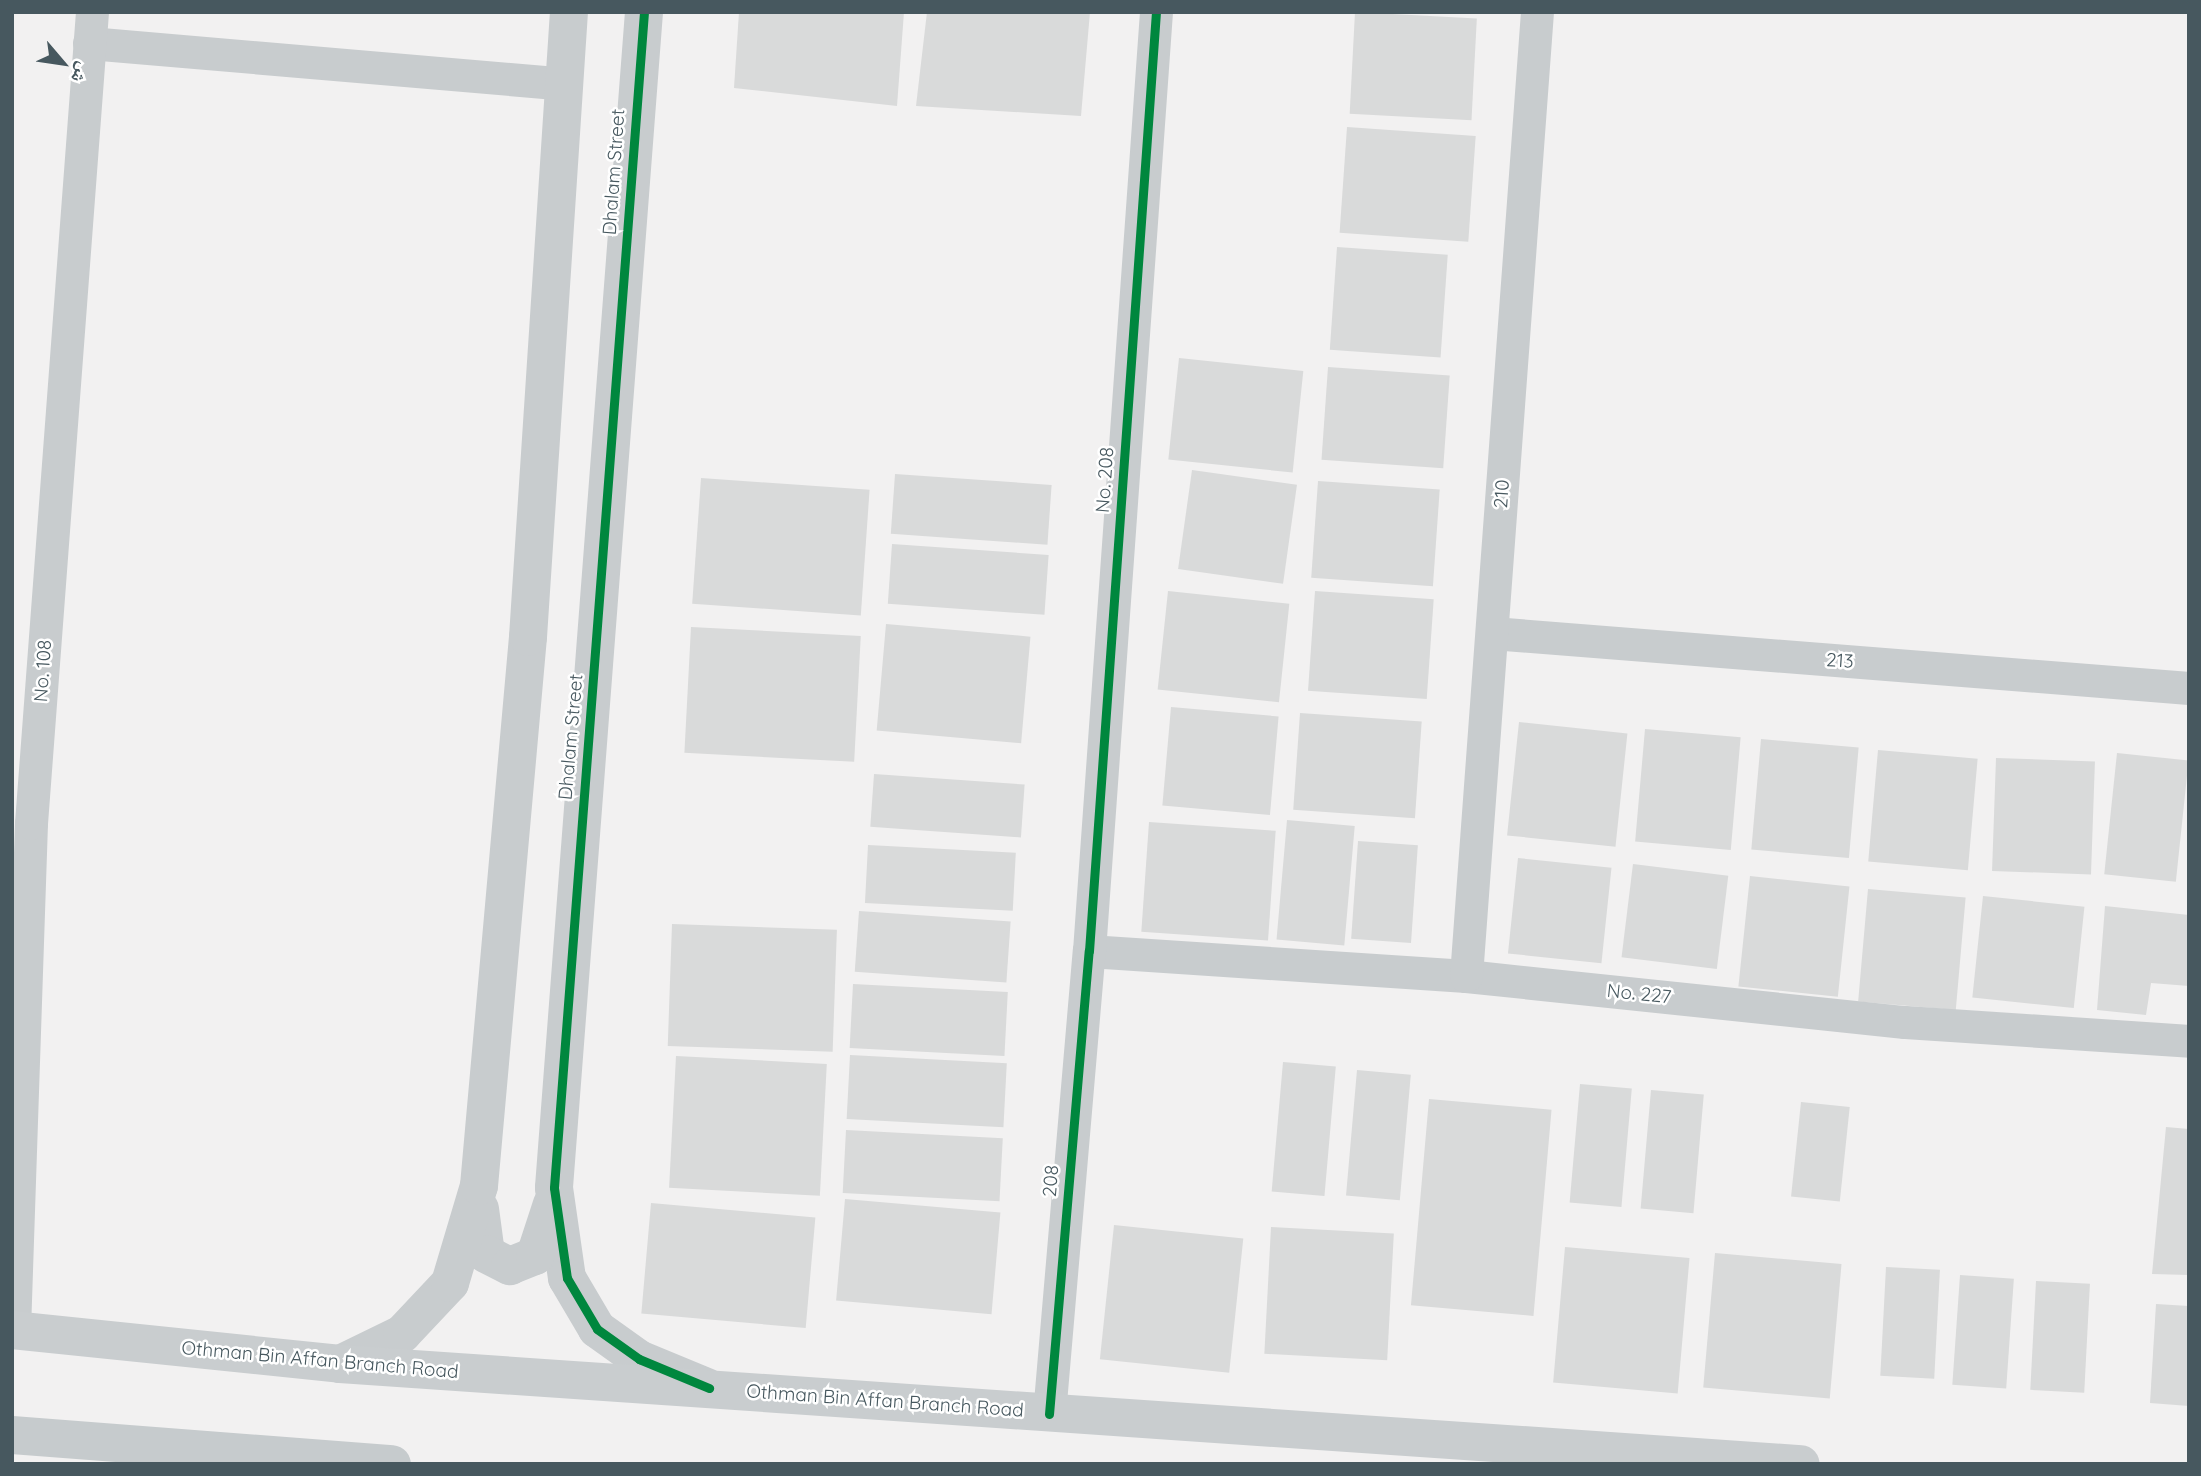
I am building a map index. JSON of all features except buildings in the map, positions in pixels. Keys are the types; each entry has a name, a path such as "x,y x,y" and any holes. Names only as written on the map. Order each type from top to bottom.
{"main road":[{"name":"Othman Bin Affan Branch Road","path":"13,1330 340,1364 709,1388 1369,1438 1801,1464"},
{"path":"12,1435 392,1464"},
{"path":"1369,1438 1446,1464"}],"street":[{"name":"No. 208","path":"1089,951 1156,12"},
{"name":"210","path":"1466,976 1537,12"},
{"name":"Dhalam Street","path":"641,22 554,1188 567,1278 583,1311 622,1349 709,1388"},
{"path":"554,1188 542,1244 535,1256 510,1266 486,1254 480,1241 479,1186 528,637 570,23"},
{"path":"90,28 564,84"},
{"name":"No. 108","path":"13,1330 22,823 90,28"},
{"name":"213","path":"1492,633 2188,685"},
{"name":"No. 227","path":"1089,951 1466,976 1905,1022 2189,1041"},
{"name":"208","path":"1049,1414 1089,951"},
{"path":"340,1364 402,1334 450,1283 479,1186"}],"cycle path":[{"path":"644,12 554,1188 567,1278 597,1329 639,1359 709,1388"},
{"path":"1049,1414 1089,951 1156,12"}]}
